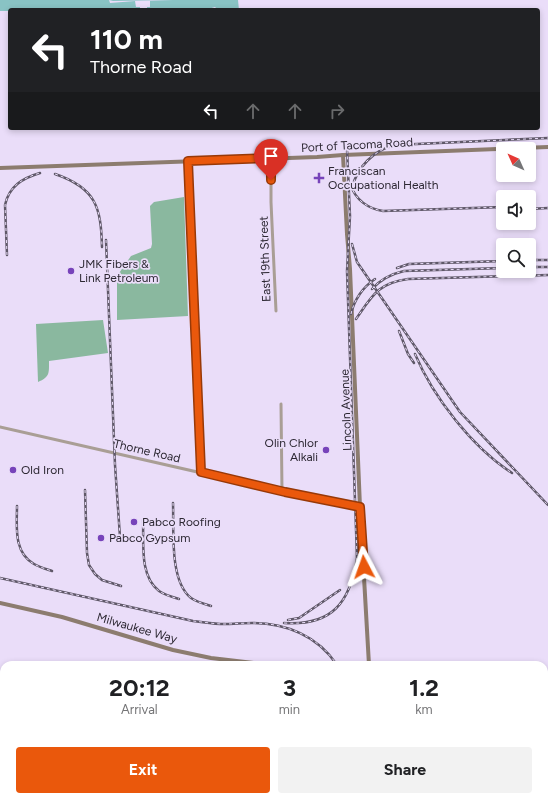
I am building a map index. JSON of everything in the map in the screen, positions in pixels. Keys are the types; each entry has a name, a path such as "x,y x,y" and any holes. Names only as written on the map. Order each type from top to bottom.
{"street":[{"name":"Port of Tacoma Road","path":"0,168 548,147"},
{"name":"Lincoln Avenue","path":"343,154 347,234 351,275 360,507 369,661"},
{"name":"East 19th Street","path":"271,158 271,202 276,311"},
{"path":"188,161 201,472"},
{"path":"281,404 282,491"},
{"name":"Thorne Road","path":"0,427 282,491 360,507"},
{"name":"Milwaukee Way","path":"0,603 62,617 173,650 211,658 236,661"}],"shaded area":[{"path":"0,0 238,0 239,8 8,8 8,11 0,11"},
{"path":"184,197 188,316 117,320 117,276 131,256 151,248 150,206 154,202"},
{"path":"103,320 108,353 49,361 47,376 38,382 36,324"}],"pier":[{"path":"109,0 173,0 150,1 150,7 147,8 136,7 135,1 110,3"}],"railway":[{"path":"352,188 354,180 362,166 373,155 387,147 395,145 548,138"},
{"path":"284,623 301,623 315,620 326,616 336,608 349,588 354,574 357,558 347,271 350,216 347,149"},
{"path":"7,255 5,205 7,198 13,188 23,180 40,173"},
{"path":"55,174 80,186 94,201 98,210 100,221 102,247"},
{"path":"351,185 356,195 363,203 383,211 496,207"},
{"path":"536,209 548,208"},
{"path":"106,240 115,465 120,537"},
{"path":"352,244 357,262 460,412 548,505"},
{"path":"536,260 548,260"},
{"path":"397,268 409,264 496,261"},
{"path":"536,267 548,267"},
{"path":"372,289 386,277 404,271 496,268"},
{"path":"356,319 377,292 383,287 398,281 408,279 548,275"},
{"path":"351,314 354,304 360,294 375,279"},
{"path":"399,331 408,354 414,363"},
{"path":"415,354 432,387 443,404 469,436 483,450 512,473"},
{"path":"85,490 87,553 89,565 95,574 102,580 121,586"},
{"path":"173,503 174,554 179,580 184,590 191,598 211,606"},
{"path":"17,506 17,530 19,546 22,553 34,564 52,571"},
{"path":"143,520 143,548 145,568 148,577 159,591 179,599"},
{"path":"0,578 193,621 220,624 252,623 277,625 300,633 311,639 320,646 334,661"},
{"path":"288,620 299,618 340,590"}],"place":[{"name":"Franciscan Occupational Health","path":"319,178"},
{"name":"JMK Fibers & Link Petroleum","path":"71,271"},
{"name":"Olin Chlor Alkali","path":"326,450"},
{"name":"Old Iron","path":"13,470"},
{"name":"Pabco Roofing","path":"134,522"},
{"name":"Pabco Gypsum","path":"101,538"}],"route":[{"path":"271,180 271,158 188,161 201,472 285,492 360,507 364,567"}]}
